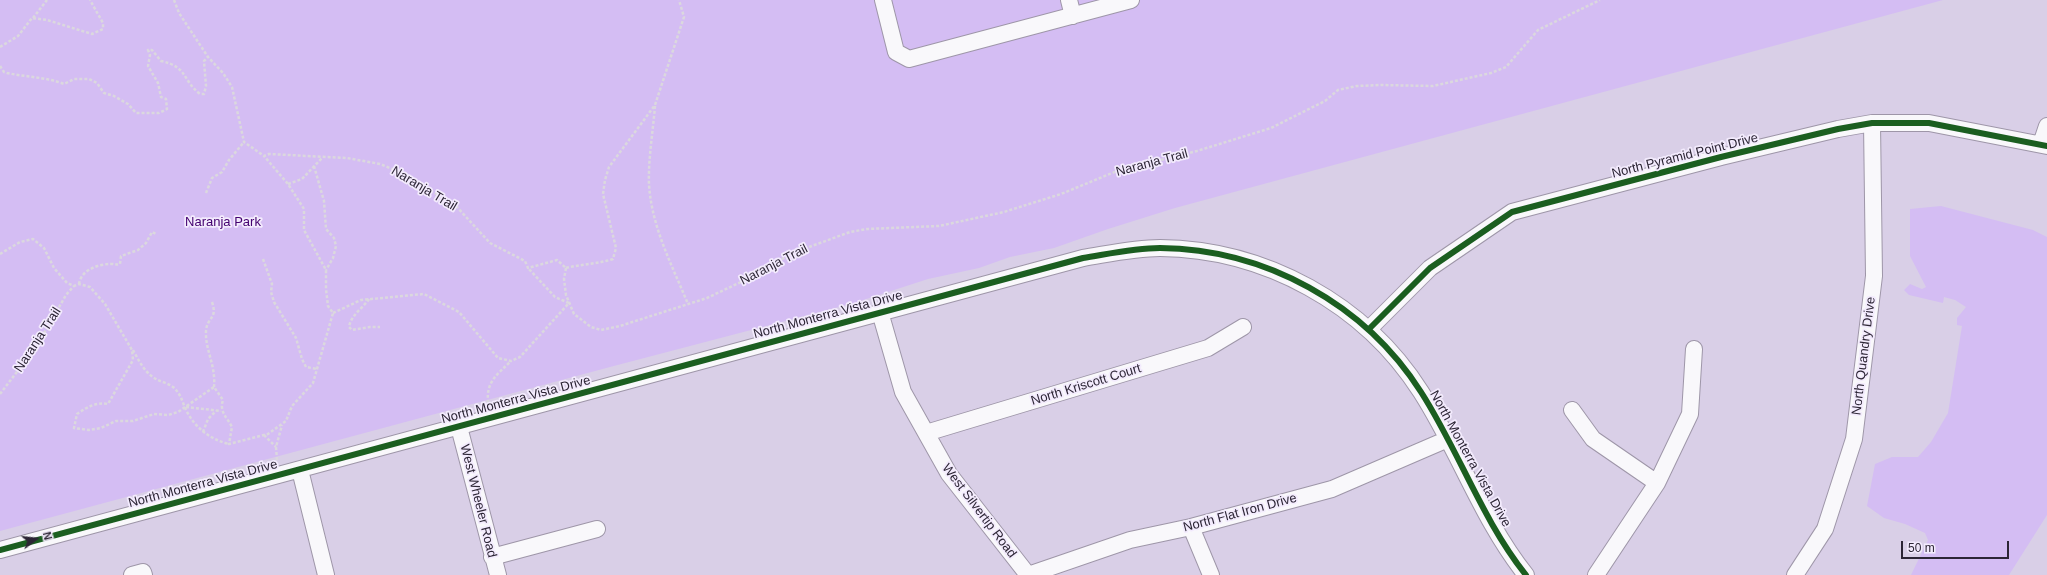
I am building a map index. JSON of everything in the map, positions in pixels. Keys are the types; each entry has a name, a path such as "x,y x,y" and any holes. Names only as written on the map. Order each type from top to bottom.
{"street":[{"path":"882,0 896,52 909,59 1131,0"},
{"path":"1069,0 1073,16"},
{"name":"North Pyramid Point Drive","path":"1369,329 1430,268 1512,212 1721,157 1838,129 1872,123 1930,123 2044,145"},
{"name":"North Quandry Drive","path":"1795,575 1825,529 1854,439 1874,276 1872,123"},
{"path":"2044,145 2047,126"},
{"name":"North Monterra Vista Drive","path":"0,550 1083,258 1124,250 1160,248 1202,251 1236,258 1271,268 1298,281 1340,306 1369,329 1400,363 1413,380 1448,439 1492,524 1511,557 1526,575"},
{"name":"West Silvertip Road","path":"880,312 903,392 949,474 1028,575"},
{"name":"North Kriscott Court","path":"926,433 1208,348 1243,328"},
{"path":"1596,575 1656,483 1690,414 1694,349"},
{"path":"1572,410 1593,439 1656,483"},
{"name":"West Wheeler Road","path":"459,427 492,557 498,575"},
{"name":"North Flat Iron Drive","path":"1028,575 1130,540 1191,528 1332,489 1448,439"},
{"path":"300,470 326,575"},
{"path":"1191,528 1211,575"},
{"path":"492,557 597,529"}],"path":[{"path":"0,47 18,36 47,0"},
{"path":"32,18 47,20 92,34 103,29 103,23 90,0"},
{"path":"174,0 179,13 208,57 232,88 244,142 264,156 288,184 304,209 304,230 326,270 328,306 333,313"},
{"path":"679,0 684,17 655,105 649,184 653,214 664,247 688,304"},
{"path":"0,66 7,73 34,78 51,79 64,84 74,79 90,79 97,83 104,93 114,96 128,104 136,113 159,113 167,109 167,103 166,99 161,97 158,83 148,66 150,55 148,50 152,50 161,61 174,64 184,73 192,88 200,94 204,94 206,86 204,61 208,57"},
{"path":"528,268 556,260 566,268 582,264 601,263 613,259 616,248 603,194 605,180 609,167 655,105"},
{"path":"206,192 212,178 222,172 229,160 244,142"},
{"path":"288,184 302,178 323,158"},
{"path":"314,166 324,201 326,229 334,238 336,246 333,258 326,270"},
{"path":"79,284 80,280 88,270 95,266 120,264 121,256 138,250 146,243 152,232 156,234"},
{"path":"0,254 20,242 33,239 44,248 54,268 66,283 74,286 79,284 90,286 105,304 144,369 155,378 172,386 181,396 193,422 203,432 218,441 229,444 264,435 276,430 286,421 292,406 313,383 333,313 344,306 361,300 424,294 459,312 498,358 511,361"},
{"path":"263,259 272,284 271,292 274,302 296,338 306,367 317,369"},
{"path":"369,299 364,307 350,320 349,327 352,330 380,327"},
{"path":"212,302 214,310 213,317 207,323 206,332 208,349 214,364 214,387 223,400 220,407 232,427 229,444"},
{"path":"488,403 487,390 491,381 511,361 520,357 569,303"},
{"path":"132,350 133,360 108,404 100,403 87,407 77,414 74,428 89,430 101,428 116,421 133,420 154,414 168,415 185,407 214,387"},
{"path":"185,407 222,411"},
{"path":"203,432 208,419 216,410"},
{"path":"277,460 276,447 282,425"},
{"path":"264,435 276,447"}],"green space":[{"name":"Naranja Park","path":"0,0 1943,0 1175,208 1054,248 1010,257 979,268 928,279 854,303 0,531"},
{"path":"1941,206 2033,230 2047,237 2047,515 2009,575 1911,575 1928,540 1925,533 1905,524 1884,518 1867,506 1875,464 1892,457 1918,457 1931,442 1948,413 1962,326 1957,325 1957,318 1966,307 1955,300 1944,297 1943,303 1909,295 1904,290 1910,284 1922,289 1926,287 1910,256 1910,209"}],"cycle path":[{"path":"1369,329 1430,268 1512,212 1721,157 1838,129 1872,123 1929,123 2047,146"},
{"path":"0,550 1083,258 1131,250 1160,248 1199,251 1237,259 1274,271 1309,287 1341,308 1371,333 1398,361 1421,392 1435,415 1496,532 1526,575"}]}
